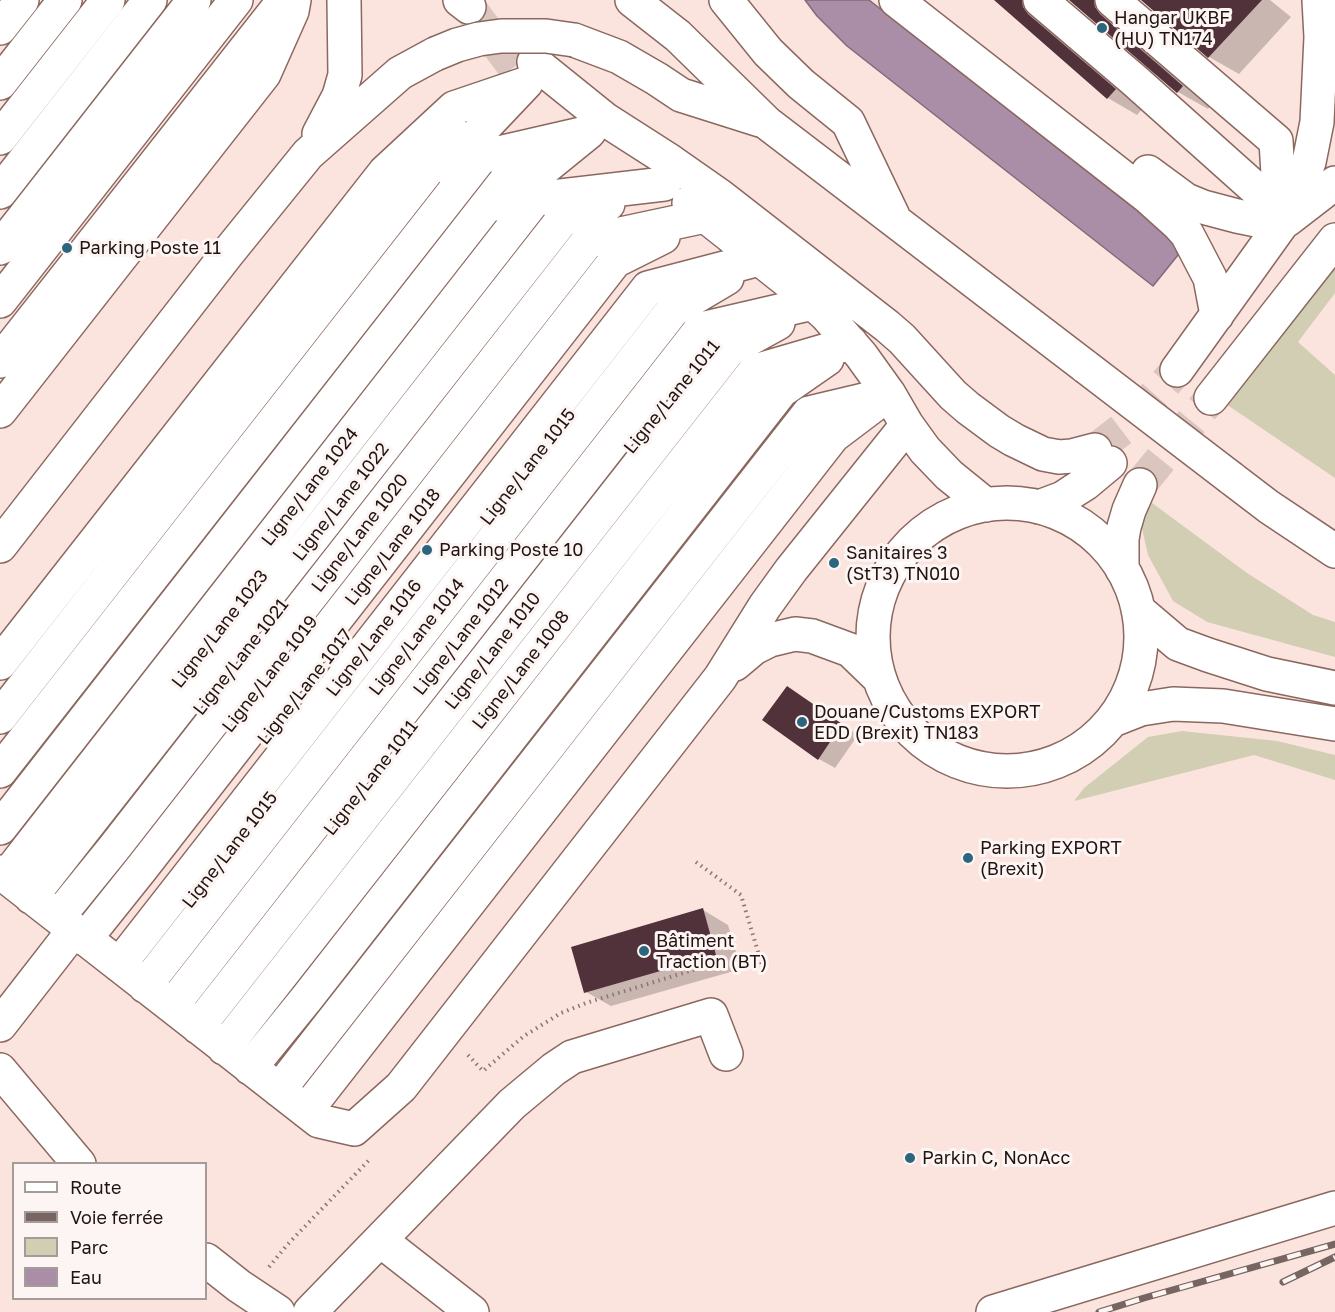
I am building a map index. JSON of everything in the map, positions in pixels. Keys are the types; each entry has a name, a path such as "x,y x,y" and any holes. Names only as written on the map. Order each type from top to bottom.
{"lane":[{"path":"0,28 22,0"},
{"path":"0,55 43,0"},
{"path":"0,83 65,0"},
{"path":"0,110 87,0"},
{"path":"0,138 108,0"},
{"path":"0,165 129,0"},
{"path":"0,192 150,0"},
{"path":"0,220 172,0"},
{"path":"0,248 194,0"},
{"path":"0,275 216,0"},
{"path":"0,301 236,0"},
{"path":"0,331 259,0"},
{"path":"308,154 339,96 345,75 344,0"},
{"path":"632,0 678,36 767,123 1269,507 1332,550"},
{"path":"726,0 768,52 801,84 848,123 896,221"},
{"path":"896,0 1148,197 1178,224 1187,234 1210,278 1217,315"},
{"path":"929,0 1186,200 1217,212 1281,225 1335,183"},
{"path":"1040,0 1257,190 1281,225"},
{"path":"1112,0 1276,141 1281,225"},
{"path":"1177,370 1281,225 1294,201 1309,162 1317,122 1321,37 1318,0"},
{"path":"0,361 280,7 290,4"},
{"path":"0,386 290,4"},
{"path":"0,411 264,74 290,4"},
{"path":"0,546 227,254 308,154 400,73 435,54 468,42 501,36 546,36 574,40 619,57 681,95 767,123"},
{"path":"525,71 589,132 664,184 826,315 861,355 925,450 949,475 986,505"},
{"path":"525,71 606,120 720,196 887,326 953,395 999,431 1029,448 1059,457 1102,456 1086,483 1063,498 1039,507"},
{"path":"0,663 386,172 454,108 525,71"},
{"path":"0,690 395,179 451,123 525,71"},
{"path":"0,717 459,129 525,71"},
{"path":"0,743 525,71"},
{"path":"0,771 481,157 589,132"},
{"path":"0,801 495,168 589,132"},
{"path":"0,828 508,178 589,132"},
{"path":"589,132 520,188 61,777 147,987 354,1129 401,1087 720,678 790,570 907,425"},
{"name":"Ligne/Lane 1021","path":"147,987 574,230 664,184"},
{"name":"Ligne/Lane 1024","path":"147,987 535,199 664,184"},
{"name":"Ligne/Lane 1017","path":"147,987 629,273 705,216"},
{"name":"Ligne/Lane 1020","path":"147,987 121,838 588,241 705,216"},
{"path":"1211,398 1335,240"},
{"path":"147,987 687,318 759,259"},
{"name":"Ligne/Lane 1016","path":"147,987 648,288 759,259"},
{"path":"147,987 741,360 813,303"},
{"name":"Ligne/Lane 1012","path":"147,987 701,329 813,303"},
{"path":"147,987 794,402 851,343"},
{"name":"Ligne/Lane 1008","path":"147,987 755,371 851,343"},
{"path":"147,987 809,413 889,394"},
{"path":"0,1025 147,987 418,993 889,394"},
{"path":"1122,569 1124,527 1140,485"},
{"path":"1013,503 1039,507 1064,516 1087,530 1107,548 1122,569 1135,596 1138,610 1141,638 1137,667 1128,695 1113,720 1087,745 1068,757 1041,767 1012,771 984,770 949,758 930,748 895,711 879,678 873,648 874,617 889,574 907,549 930,528 957,513 986,505 1013,503"},
{"path":"1138,610 1178,644 1267,674 1335,688"},
{"path":"720,678 754,648 770,640 795,634 812,636 850,650 879,678"},
{"path":"1113,720 1141,709 1173,704 1223,706 1335,724"},
{"path":"310,1312 512,1104 572,1057 711,1015 726,1054"},
{"path":"0,1070 77,1162"},
{"path":"993,1312 1335,1208"},
{"path":"380,1240 472,1312"},
{"path":"207,1261 278,1312"}],"path":[{"path":"696,862 741,895 762,964"},
{"path":"460,1060 466,1052 483,1071 524,1036 561,1013 718,962"},
{"path":"248,1292 287,1245 373,1156"}],"green space":[{"path":"1335,253 1335,293 1298,342 1335,375 1335,478 1223,402"},
{"path":"1148,500 1247,573 1313,615 1335,622 1335,657 1207,622 1173,601 1148,555 1141,524"},
{"path":"1182,731 1277,741 1335,755 1335,780 1254,755 1074,801 1084,788 1148,737"}],"water":[{"path":"805,0 869,0 1158,227 1172,240 1178,255 1153,286 847,46 817,16"}],"building":[{"path":"994,0 1022,0 1023,7 1028,14 1116,89 1107,99"},
{"path":"1069,0 1094,0 1095,7 1100,14 1183,86 1177,93"},
{"path":"1141,0 1262,0 1208,58"},
{"name":"Douane/Customs EXPORT EDD (Brexit) TN183","path":"787,686 842,724 818,760 762,720"},
{"name":"Bâtiment Traction (BT)","path":"703,908 716,955 584,993 571,947"}],"tunnel":[{"path":"469,7 514,67"},
{"path":"1095,450 1129,424 1177,370"},
{"path":"1140,485 1211,398"}],"railway":[{"path":"1099,1312 1335,1244"},
{"path":"1283,1282 1335,1257"}],"place":[{"name":"Hangar UKBF (HU) TN174","path":"1102,28"},
{"name":"Parking Poste 11","path":"67,248"},
{"name":"Parking Poste 10","path":"427,550"},
{"name":"Sanitaires 3 (StT3) TN010","path":"834,563"},
{"name":"Douane/Customs EXPORT EDD (Brexit) TN183","path":"802,722"},
{"name":"Parking EXPORT (Brexit)","path":"968,858"},
{"name":"Bâtiment Traction (BT)","path":"644,951"},
{"name":"Parkin C, NonAcc","path":"910,1158"}]}
